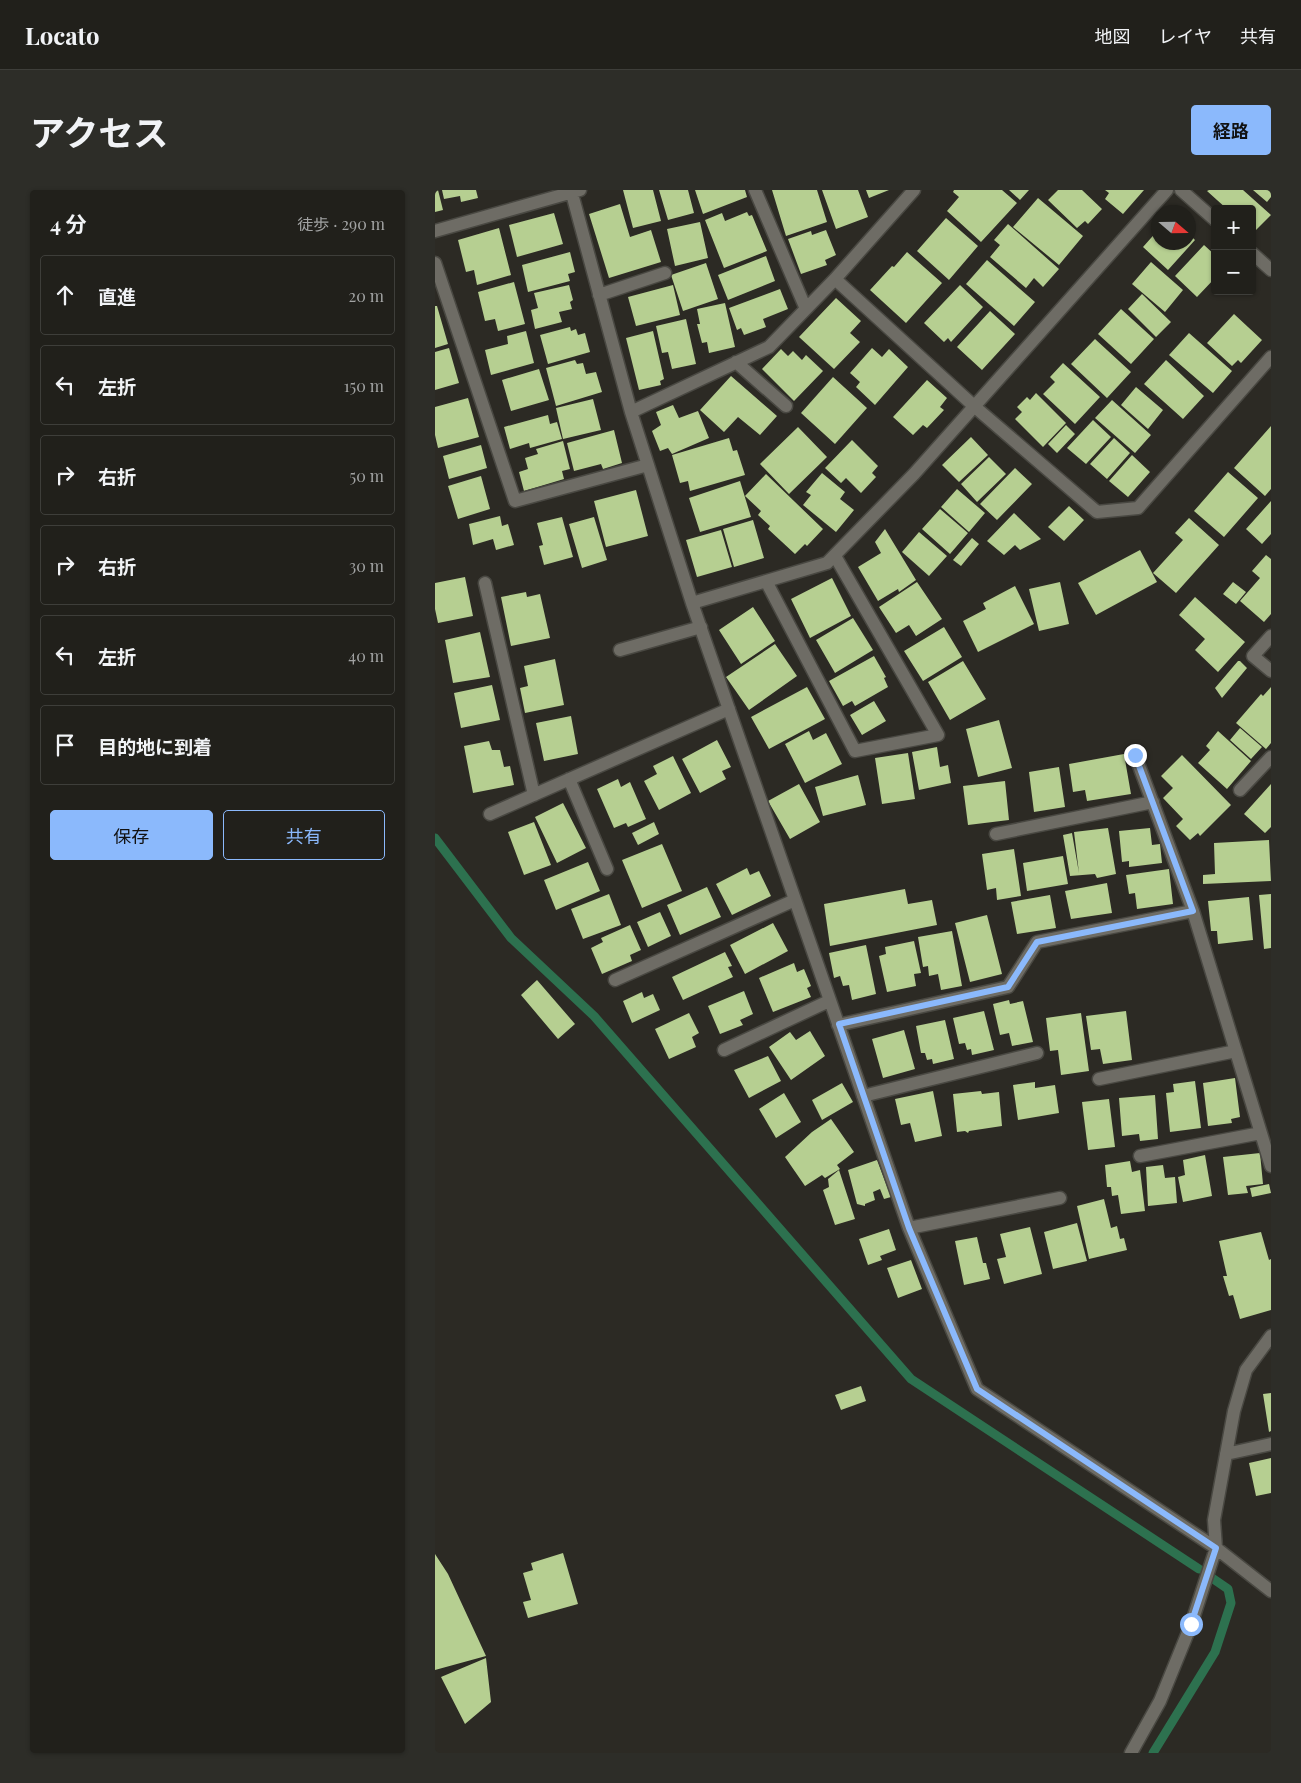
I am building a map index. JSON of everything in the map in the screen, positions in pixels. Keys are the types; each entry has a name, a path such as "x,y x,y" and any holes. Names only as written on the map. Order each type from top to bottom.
{"street":[{"path":"755,190 806,309"},
{"path":"631,412 769,347 835,279 914,190"},
{"path":"692,603 827,564 914,474 975,407 1167,190"},
{"path":"1181,190 1211,216"},
{"path":"435,231 574,191 599,295 631,412 692,603 909,1228 977,1389 1268,1584"},
{"path":"1256,257 1271,270"},
{"path":"435,264 515,501 648,465"},
{"path":"599,295 665,273"},
{"path":"835,279 975,407 1097,512 1138,508 1271,357"},
{"path":"736,362 786,406"},
{"path":"766,582 855,750 938,735 835,556"},
{"path":"485,583 534,794"},
{"path":"620,650 701,627"},
{"path":"1271,636 1253,656 1271,671"},
{"path":"490,814 729,709"},
{"path":"1135,755 1193,911 1271,1166"},
{"path":"1241,790 1271,757"},
{"path":"569,779 607,869"},
{"path":"997,834 1153,802"},
{"path":"615,980 795,900"},
{"path":"839,1024 1008,987 1037,942 1193,911"},
{"path":"724,1050 829,1000"},
{"path":"1099,1079 1236,1050"},
{"path":"863,1096 1037,1053"},
{"path":"1141,1156 1261,1132"},
{"path":"909,1228 1060,1198"},
{"path":"1131,1753 1160,1701 1191,1624 1216,1548 1214,1520 1234,1411 1246,1370 1271,1336"},
{"path":"1226,1454 1271,1444"}],"building":[{"path":"435,190 438,190 443,210 435,212"},
{"path":"442,190 476,190 478,198 461,202 460,196 444,199"},
{"path":"623,190 653,190 661,221 633,228"},
{"path":"659,190 688,190 694,213 668,220"},
{"path":"695,190 745,190 747,197 703,214"},
{"path":"772,190 817,190 827,222 786,236"},
{"path":"822,190 858,190 868,217 836,229"},
{"path":"866,190 889,190 869,198"},
{"path":"954,190 1002,190 1017,203 981,242 947,211 959,197 953,192"},
{"path":"1009,190 1029,190 1020,200"},
{"path":"1058,190 1082,190 1102,209 1088,224 1085,221 1077,228 1048,200"},
{"path":"1105,190 1144,190 1123,214 1105,199 1109,193"},
{"path":"1243,190 1271,215 1256,230 1256,205 1223,205 1207,191"},
{"path":"1253,190 1271,190 1271,197 1267,202"},
{"path":"1038,198 1083,236 1059,265 1013,227"},
{"path":"620,204 630,237 651,230 661,262 609,278 589,214"},
{"path":"747,212 749,216 752,215 767,251 724,268 705,220 722,213 725,221"},
{"path":"554,213 563,244 517,257 509,225"},
{"path":"946,218 978,246 949,280 917,251"},
{"path":"700,222 708,258 675,266 667,229"},
{"path":"1008,224 1059,269 1043,287 1034,278 1026,288 990,257 1000,245 994,240"},
{"path":"499,228 511,275 477,285 474,270 466,272 458,240"},
{"path":"826,230 836,255 825,260 827,265 801,274 788,239 811,231 812,235"},
{"path":"1151,238 1151,250 1186,250 1168,270 1143,247"},
{"path":"1204,245 1211,251 1211,282 1197,297 1175,276"},
{"path":"570,252 575,272 568,274 570,281 528,292 522,265"},
{"path":"907,252 942,283 906,323 870,290"},
{"path":"766,256 775,281 728,300 718,275"},
{"path":"987,260 1035,302 1014,326 966,284"},
{"path":"1151,262 1183,290 1165,312 1132,284"},
{"path":"706,263 718,299 683,311 671,275"},
{"path":"514,282 525,324 498,331 495,319 485,321 478,292"},
{"path":"569,285 573,300 570,302 572,309 559,312 562,322 535,329 531,310 538,308 534,293"},
{"path":"673,285 680,315 636,326 628,297"},
{"path":"960,285 983,307 951,342 948,338 944,342 924,323"},
{"path":"780,289 788,309 763,319 766,327 744,335 741,328 737,330 729,308"},
{"path":"1142,294 1171,322 1156,337 1128,309"},
{"path":"836,298 861,321 850,333 860,342 834,369 799,337"},
{"path":"725,303 735,347 709,353 707,342 702,343 697,324 700,324 697,309"},
{"path":"435,306 437,306 448,344 435,348"},
{"path":"1121,309 1154,339 1131,364 1098,334"},
{"path":"990,311 1015,334 982,370 957,347"},
{"path":"1234,314 1262,340 1241,363 1238,360 1232,366 1207,343"},
{"path":"686,319 696,364 672,369 668,352 662,353 656,326"},
{"path":"570,327 571,331 576,329 578,335 585,333 590,352 548,364 540,335"},
{"path":"526,331 534,363 491,375 485,350 508,344 507,336"},
{"path":"653,331 664,379 660,381 661,385 639,390 626,338"},
{"path":"1189,333 1232,371 1213,393 1169,355"},
{"path":"1095,339 1131,372 1107,398 1071,364"},
{"path":"449,348 459,383 435,390 435,352"},
{"path":"872,348 882,357 889,349 908,367 875,405 856,387 860,382 850,373"},
{"path":"781,349 788,356 793,351 802,360 806,355 823,371 794,401 762,369"},
{"path":"575,360 577,364 583,363 586,374 596,372 602,392 556,406 546,368"},
{"path":"1166,360 1204,396 1183,419 1144,384"},
{"path":"1063,363 1100,397 1075,424 1043,394 1055,382 1050,377"},
{"path":"539,369 549,400 511,411 502,380"},
{"path":"731,376 777,416 760,435 738,417 724,432 700,410"},
{"path":"833,377 867,408 835,444 801,413"},
{"path":"927,380 947,398 940,407 944,410 927,428 923,425 913,435 893,417"},
{"path":"1136,387 1163,410 1148,429 1121,405"},
{"path":"1036,393 1066,423 1043,447 1015,419 1022,412 1017,407 1027,397 1030,400"},
{"path":"468,398 479,437 438,448 435,435 435,407"},
{"path":"593,399 601,430 563,439 556,408"},
{"path":"1112,400 1151,435 1135,453 1095,418"},
{"path":"673,405 679,418 698,411 709,438 672,454 668,448 660,451 652,431 661,425 656,412"},
{"path":"548,415 550,424 557,422 562,439 530,448 529,443 510,449 504,427"},
{"path":"1093,420 1111,437 1086,464 1067,448"},
{"path":"1066,425 1075,434 1057,453 1048,444"},
{"path":"1271,426 1271,489 1265,496 1234,468"},
{"path":"798,427 827,457 789,494 760,464"},
{"path":"614,430 622,463 603,469 601,464 574,471 567,443"},
{"path":"971,437 988,455 959,482 942,465"},
{"path":"729,438 733,451 737,450 745,475 690,491 688,481 680,483 672,455"},
{"path":"1114,438 1130,453 1107,479 1090,464"},
{"path":"852,440 878,466 872,473 876,477 861,493 846,478 841,483 825,468"},
{"path":"563,441 570,469 562,471 564,479 524,491 519,472 528,469 525,458 538,454 536,449"},
{"path":"481,445 487,468 449,479 443,456"},
{"path":"1132,455 1150,472 1128,497 1109,481"},
{"path":"989,457 1006,474 977,502 961,484"},
{"path":"1015,468 1032,484 997,520 980,504"},
{"path":"1228,472 1258,498 1224,537 1194,511"},
{"path":"822,473 845,492 840,499 854,510 836,532 803,505 811,495 806,492"},
{"path":"766,474 823,529 807,546 805,544 795,554 768,529 770,526 758,515 761,511 745,496"},
{"path":"481,476 490,509 458,519 448,486"},
{"path":"740,481 751,517 700,532 689,498"},
{"path":"957,489 985,513 969,532 941,507"},
{"path":"636,490 648,536 606,547 594,501"},
{"path":"1271,501 1271,534 1262,544 1246,529"},
{"path":"1069,506 1084,520 1064,541 1048,527"},
{"path":"940,509 968,533 950,554 922,529"},
{"path":"1014,513 1041,539 1020,550 1015,545 1004,555 987,541"},
{"path":"500,516 502,526 508,524 514,545 496,550 493,539 473,545 469,524"},
{"path":"562,517 573,557 544,565 539,546 543,545 537,523"},
{"path":"594,517 607,560 582,568 569,524"},
{"path":"1189,518 1219,545 1176,593 1153,573 1183,540 1175,533"},
{"path":"753,520 764,558 734,567 723,529"},
{"path":"885,529 916,580 899,592 898,589 878,601 858,567 881,553 875,542"},
{"path":"721,530 732,567 697,577 686,540"},
{"path":"919,532 947,556 929,576 902,552"},
{"path":"972,538 979,544 961,566 953,560"},
{"path":"1140,550 1157,582 1096,615 1078,583"},
{"path":"1266,555 1271,559 1271,614 1264,622 1240,601 1260,578 1252,571"},
{"path":"465,577 473,616 438,623 435,609 435,583"},
{"path":"832,578 851,616 810,638 791,599"},
{"path":"917,582 942,619 916,636 909,625 896,633 879,607"},
{"path":"1060,582 1069,624 1039,631 1029,589"},
{"path":"1233,582 1246,592 1236,604 1223,594"},
{"path":"1015,586 1034,624 978,652 963,621 986,609 983,603"},
{"path":"526,592 527,597 540,594 550,638 511,646 501,597"},
{"path":"1195,597 1245,642 1218,672 1195,650 1205,639 1179,615"},
{"path":"753,607 775,641 741,664 719,630"},
{"path":"853,618 873,650 835,673 816,640"},
{"path":"944,627 962,657 923,681 904,651"},
{"path":"480,632 490,677 453,683 445,640"},
{"path":"775,644 797,676 749,710 726,677"},
{"path":"874,656 886,677 884,678 888,687 855,706 852,701 843,706 829,681"},
{"path":"555,659 564,705 525,713 520,688 528,686 524,666"},
{"path":"963,661 986,699 950,720 928,682"},
{"path":"1238,661 1247,668 1222,698 1215,688"},
{"path":"492,685 500,720 461,728 454,693"},
{"path":"807,687 825,719 769,749 751,717"},
{"path":"1271,687 1271,743 1266,749 1236,723 1261,694 1263,696"},
{"path":"874,701 886,721 862,735 850,715"},
{"path":"571,716 578,754 544,761 536,723"},
{"path":"999,720 1012,768 978,777 966,729"},
{"path":"1240,728 1262,747 1251,759 1230,740"},
{"path":"809,731 813,740 826,733 842,764 805,783 785,744"},
{"path":"1218,731 1251,761 1227,789 1198,763 1210,750 1206,746"},
{"path":"717,740 731,767 722,771 726,779 700,793 682,759"},
{"path":"489,741 492,750 500,750 504,767 510,766 514,785 473,793 464,746"},
{"path":"937,747 940,767 948,765 951,783 919,790 912,752"},
{"path":"908,753 915,799 882,804 875,758"},
{"path":"1124,754 1131,794 1087,801 1085,790 1073,792 1069,764"},
{"path":"1182,755 1231,805 1200,836 1198,833 1190,840 1176,826 1183,819 1163,798 1173,788 1161,776"},
{"path":"673,756 691,793 659,810 644,781 657,774 653,766"},
{"path":"1059,767 1065,807 1034,812 1029,772"},
{"path":"858,775 866,805 823,816 815,787"},
{"path":"618,779 621,787 630,782 646,819 628,827 626,823 614,828 597,789"},
{"path":"1005,781 1009,820 968,825 963,786"},
{"path":"799,784 820,822 790,839 768,801"},
{"path":"1271,784 1271,827 1265,833 1244,814"},
{"path":"563,803 586,848 557,863 535,817"},
{"path":"534,822 551,865 524,875 508,832"},
{"path":"654,822 659,834 638,845 632,833"},
{"path":"1108,828 1116,874 1097,878 1095,874 1070,876 1063,835 1072,833 1079,873 1074,832"},
{"path":"1150,828 1152,845 1160,844 1162,863 1129,867 1129,861 1122,862 1119,831"},
{"path":"1269,840 1271,881 1203,884 1203,875 1215,874 1214,843"},
{"path":"662,844 682,891 642,908 622,860"},
{"path":"1014,849 1021,896 997,900 996,888 987,890 982,854"},
{"path":"1063,856 1068,884 1027,891 1023,863"},
{"path":"588,862 600,891 556,910 544,880"},
{"path":"747,868 750,875 759,871 771,896 732,915 716,884"},
{"path":"1169,869 1173,904 1137,909 1135,893 1129,894 1126,875"},
{"path":"1107,883 1112,913 1071,919 1065,891"},
{"path":"707,887 721,917 680,935 667,905"},
{"path":"905,889 908,904 932,900 937,925 830,946 824,904"},
{"path":"609,894 621,925 583,939 571,909"},
{"path":"1271,894 1271,948 1264,949 1259,895"},
{"path":"1050,895 1056,928 1017,934 1011,902"},
{"path":"1249,897 1253,940 1218,944 1217,931 1211,931 1208,901"},
{"path":"660,912 671,936 648,947 637,922"},
{"path":"987,915 1002,974 970,982 955,923"},
{"path":"773,923 788,951 745,974 730,945"},
{"path":"630,925 641,950 630,955 632,961 602,974 591,948 603,942 601,938"},
{"path":"952,931 962,986 941,990 938,974 929,976 928,966 923,967 918,937"},
{"path":"914,941 921,973 914,974 916,986 887,992 879,956 886,954 885,947"},
{"path":"866,945 876,994 852,1000 849,985 843,986 840,976 834,978 829,953"},
{"path":"725,952 732,966 728,967 733,977 683,1000 672,977"},
{"path":"794,963 797,972 804,969 811,986 807,988 811,997 773,1012 759,978"},
{"path":"537,980 575,1024 558,1039 521,995"},
{"path":"744,991 753,1014 740,1020 743,1025 720,1034 708,1006"},
{"path":"642,992 644,998 653,994 660,1010 632,1023 623,1001"},
{"path":"1009,1000 1010,1004 1023,1001 1033,1042 1012,1046 1009,1033 1000,1035 993,1004"},
{"path":"984,1011 994,1050 972,1055 971,1049 967,1050 965,1043 959,1044 953,1018"},
{"path":"1126,1011 1132,1060 1103,1064 1100,1049 1091,1050 1086,1016"},
{"path":"689,1013 699,1033 692,1037 696,1047 669,1059 655,1029"},
{"path":"1081,1013 1089,1071 1061,1075 1058,1050 1050,1051 1046,1018"},
{"path":"945,1020 954,1059 933,1064 932,1059 927,1060 925,1053 921,1053 916,1026"},
{"path":"904,1030 915,1069 883,1078 872,1039"},
{"path":"810,1031 825,1056 791,1080 769,1047 790,1032 796,1040"},
{"path":"768,1056 781,1081 749,1098 734,1070"},
{"path":"1235,1078 1240,1117 1231,1119 1232,1123 1208,1126 1203,1083"},
{"path":"1195,1081 1201,1128 1170,1132 1166,1093 1174,1092 1173,1084"},
{"path":"1035,1082 1035,1088 1055,1085 1059,1113 1018,1120 1013,1085"},
{"path":"842,1083 853,1102 822,1120 812,1100"},
{"path":"933,1091 942,1136 915,1142 910,1123 901,1125 895,1099"},
{"path":"981,1091 982,1094 999,1092 1002,1126 969,1131 968,1133 965,1131 957,1132 953,1094"},
{"path":"784,1093 801,1122 776,1138 759,1109"},
{"path":"1155,1095 1158,1139 1140,1141 1139,1134 1122,1136 1119,1098"},
{"path":"1109,1099 1115,1147 1088,1150 1082,1102"},
{"path":"831,1119 854,1152 837,1165 840,1169 825,1178 822,1175 805,1186 785,1157 812,1132"},
{"path":"1260,1153 1263,1184 1246,1186 1248,1193 1228,1195 1223,1157"},
{"path":"1205,1155 1212,1196 1183,1202 1178,1177 1185,1175 1183,1160"},
{"path":"877,1160 891,1197 884,1199 880,1189 873,1192 875,1200 865,1204 865,1206 857,1204 848,1170"},
{"path":"1130,1161 1132,1172 1140,1170 1145,1211 1121,1214 1118,1195 1112,1196 1111,1187 1107,1187 1105,1165"},
{"path":"1163,1165 1165,1178 1175,1177 1177,1203 1148,1206 1146,1167"},
{"path":"839,1170 855,1219 835,1225 823,1190 829,1187 828,1179"},
{"path":"1269,1184 1271,1193 1252,1197 1250,1188"},
{"path":"1104,1199 1111,1228 1117,1226 1120,1239 1124,1238 1127,1250 1089,1259 1077,1206"},
{"path":"1077,1223 1087,1261 1053,1269 1044,1232"},
{"path":"1030,1227 1042,1274 1004,1284 997,1259 1006,1257 1000,1234"},
{"path":"889,1229 896,1250 880,1256 882,1260 868,1265 859,1239"},
{"path":"1261,1232 1269,1260 1271,1259 1271,1310 1240,1319 1233,1295 1229,1296 1223,1276 1227,1276 1219,1241"},
{"path":"977,1237 983,1263 986,1263 990,1279 964,1285 955,1241"},
{"path":"911,1260 922,1289 898,1298 887,1268"},
{"path":"861,1386 866,1401 841,1410 835,1395"},
{"path":"1271,1393 1271,1431 1269,1432 1263,1394"},
{"path":"1271,1458 1271,1493 1256,1496 1249,1463"},
{"path":"563,1553 578,1604 528,1618 523,1602 531,1600 523,1573 533,1570 531,1563"},
{"path":"435,1554 448,1574 486,1656 435,1670"},
{"path":"486,1658 491,1702 465,1724 441,1677"}],"waterway":[{"path":"435,838 511,938 594,1016 911,1379 1199,1569"},
{"path":"1153,1753 1215,1652 1231,1603 1228,1589 1212,1578"}],"route":[{"path":"1135,755 1193,911 1037,942 1008,987 839,1024 909,1228 977,1389 1216,1548 1191,1624"}]}
